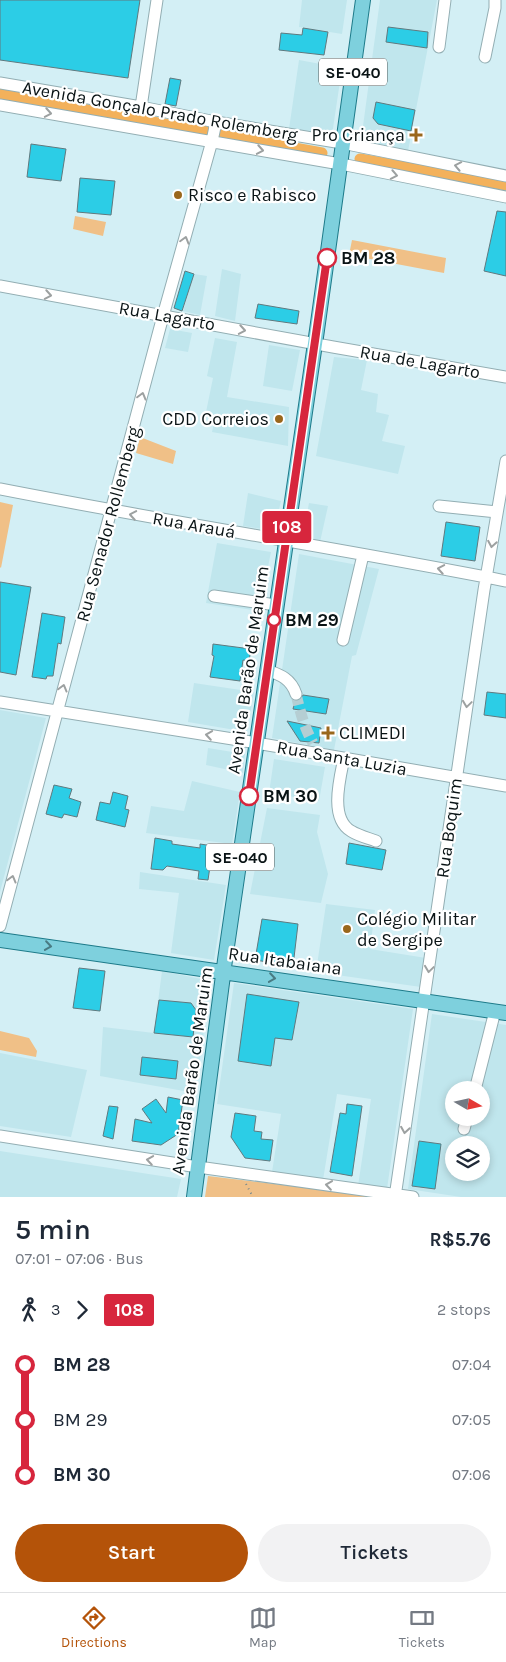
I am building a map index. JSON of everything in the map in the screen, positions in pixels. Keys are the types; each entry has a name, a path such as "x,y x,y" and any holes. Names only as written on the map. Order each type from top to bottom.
{"main road":[{"name":"Avenida Barão de Maruim","path":"194,1197 285,540 346,144 363,0"},
{"name":"Rua Itabaiana","path":"0,940 500,1012"}],"street":[{"path":"141,107 157,0"},
{"path":"439,47 446,0"},
{"path":"484,57 495,8 495,0"},
{"name":"Avenida Gonçalo Prado Rolemberg","path":"0,83 141,107 214,132 343,165 506,196"},
{"name":"Avenida Gonçalo Prado Rolemberg","path":"0,105 214,132 346,144 506,176"},
{"name":"Rua Senador Rollemberg","path":"0,926 214,132"},
{"name":"Rua Lagarto","path":"0,286 334,348"},
{"name":"Rua de Lagarto","path":"334,348 506,377"},
{"name":"Rua Boquim","path":"395,1196 486,577 506,461"},
{"name":"Rua Arauá","path":"0,489 111,511 285,540 506,581"},
{"path":"439,506 497,512"},
{"path":"344,640 363,555"},
{"path":"214,596 276,605"},
{"path":"267,670 285,677 294,687 296,694"},
{"name":"Rua Santa Luzia","path":"0,702 257,743 314,748 344,758 506,786"},
{"path":"344,758 337,804 342,819 349,830 376,841"},
{"path":"478,1081 500,1012"},
{"path":"0,1136 198,1167 413,1197"}],"shaded area":[{"path":"302,0 347,0 342,34 299,27"},
{"path":"380,0 437,0 408,151 361,141"},
{"path":"299,60 342,68 332,135 289,129"},
{"path":"75,216 106,222 103,236 73,229"},
{"path":"352,240 446,258 444,273 349,255"},
{"path":"222,269 241,274 235,321 215,316"},
{"path":"194,274 207,276 200,315 183,311"},
{"path":"170,329 192,333 188,352 165,348"},
{"path":"215,338 237,342 227,397 289,407 288,446 212,432 215,418 205,417 213,378 207,376"},
{"path":"269,345 300,350 292,391 263,386"},
{"path":"334,357 367,360 361,390 378,394 376,412 389,415 382,441 405,446 398,474 316,456"},
{"path":"140,437 176,451 173,464 136,453"},
{"path":"248,493 281,501 274,531 243,526"},
{"path":"0,502 13,505 1,568 0,567"},
{"path":"309,503 328,506 320,542 302,540"},
{"path":"217,543 271,552 259,611 206,603"},
{"path":"299,554 379,569 356,655 352,656 334,750 272,738"},
{"path":"194,683 254,692 247,732 188,722"},
{"path":"0,710 46,718 0,892"},
{"path":"208,748 245,754 243,773 206,765"},
{"path":"274,759 325,767 319,801 269,793"},
{"path":"192,781 240,792 232,844 146,833 151,806 184,811"},
{"path":"267,808 320,815 317,832 328,874 321,903 250,894"},
{"path":"140,872 226,885 214,960 171,953 179,893 139,889"},
{"name":"Colégio Militar de Sergipe","path":"326,904 375,910 370,949 426,958 421,987 316,972"},
{"path":"162,971 211,981 195,1093 100,1076 103,1027 154,1033"},
{"path":"234,983 413,1009 387,1189 358,1186 371,1099 337,1094 323,1180 272,1172 281,1114 217,1104"},
{"path":"432,1014 506,1025 506,1197 461,1197 408,1189"},
{"path":"0,1031 29,1038 37,1051 36,1057 0,1050"},
{"path":"0,1053 87,1070 71,1137 0,1126"},
{"path":"0,1151 181,1179 177,1197 0,1197"},
{"path":"208,1176 383,1197 205,1197"}],"building":[{"path":"0,0 140,0 128,78 0,60"},
{"path":"388,27 428,32 427,48 386,42"},
{"path":"303,28 328,32 324,55 279,50 281,33 302,35"},
{"path":"170,78 181,80 176,106 165,104"},
{"path":"376,102 415,110 411,131 378,124 373,118"},
{"path":"31,144 66,149 61,181 27,177"},
{"path":"80,178 115,181 111,215 77,212"},
{"path":"497,211 506,212 506,276 484,271"},
{"path":"185,271 194,274 182,311 174,308"},
{"path":"258,304 299,311 297,324 255,318"},
{"path":"446,522 480,527 475,561 441,556"},
{"path":"0,582 31,587 16,675 0,672"},
{"path":"42,613 65,617 61,644 58,643 53,676 47,676 46,679 32,677"},
{"path":"213,644 251,649 249,661 243,660 240,681 210,677 214,656 212,655"},
{"path":"487,692 506,694 506,718 484,715"},
{"path":"303,695 329,699 326,714 293,709 295,701 299,701"},
{"path":"287,721 321,728 319,743 300,741"},
{"path":"54,785 72,789 69,798 81,802 77,817 64,814 62,818 46,814"},
{"path":"113,792 128,796 125,809 129,810 125,827 96,820 100,802 110,804"},
{"path":"155,838 172,841 172,844 200,848 200,844 213,846 208,880 198,879 199,871 167,866 163,870 151,869"},
{"path":"349,843 386,850 382,870 346,864"},
{"path":"262,919 298,924 293,966 255,960"},
{"path":"79,968 105,971 100,1011 73,1008"},
{"path":"247,994 299,1002 292,1040 275,1038 271,1066 238,1061"},
{"path":"159,1000 191,1003 196,1010 193,1037 154,1033"},
{"path":"142,1057 178,1061 176,1079 140,1075"},
{"path":"168,1097 183,1100 178,1134 161,1145 132,1141 135,1119 152,1123 142,1109 156,1099 166,1113"},
{"path":"347,1104 362,1106 352,1176 330,1172 340,1113 346,1114"},
{"path":"109,1106 118,1107 113,1139 103,1136"},
{"path":"235,1113 256,1116 254,1131 262,1132 261,1139 273,1140 270,1161 245,1158 231,1137"},
{"path":"419,1141 441,1144 435,1189 412,1186"}],"waterway":[{"path":"0,94 322,153"},
{"path":"360,159 506,185"}],"tunnel":[{"path":"296,694 305,725 313,743"}],"bus line":[{"name":"108","path":"249,796 327,258"}],"place":[{"name":"Pro Criança","path":"416,135"},
{"name":"Risco e Rabisco","path":"178,195"},
{"name":"BM 28","path":"327,258"},
{"name":"CDD Correios","path":"279,419"},
{"name":"BM 29","path":"274,620"},
{"name":"CLIMEDI","path":"328,733"},
{"name":"BM 30","path":"249,796"},
{"name":"Colégio Militar de Sergipe","path":"347,929"}]}
